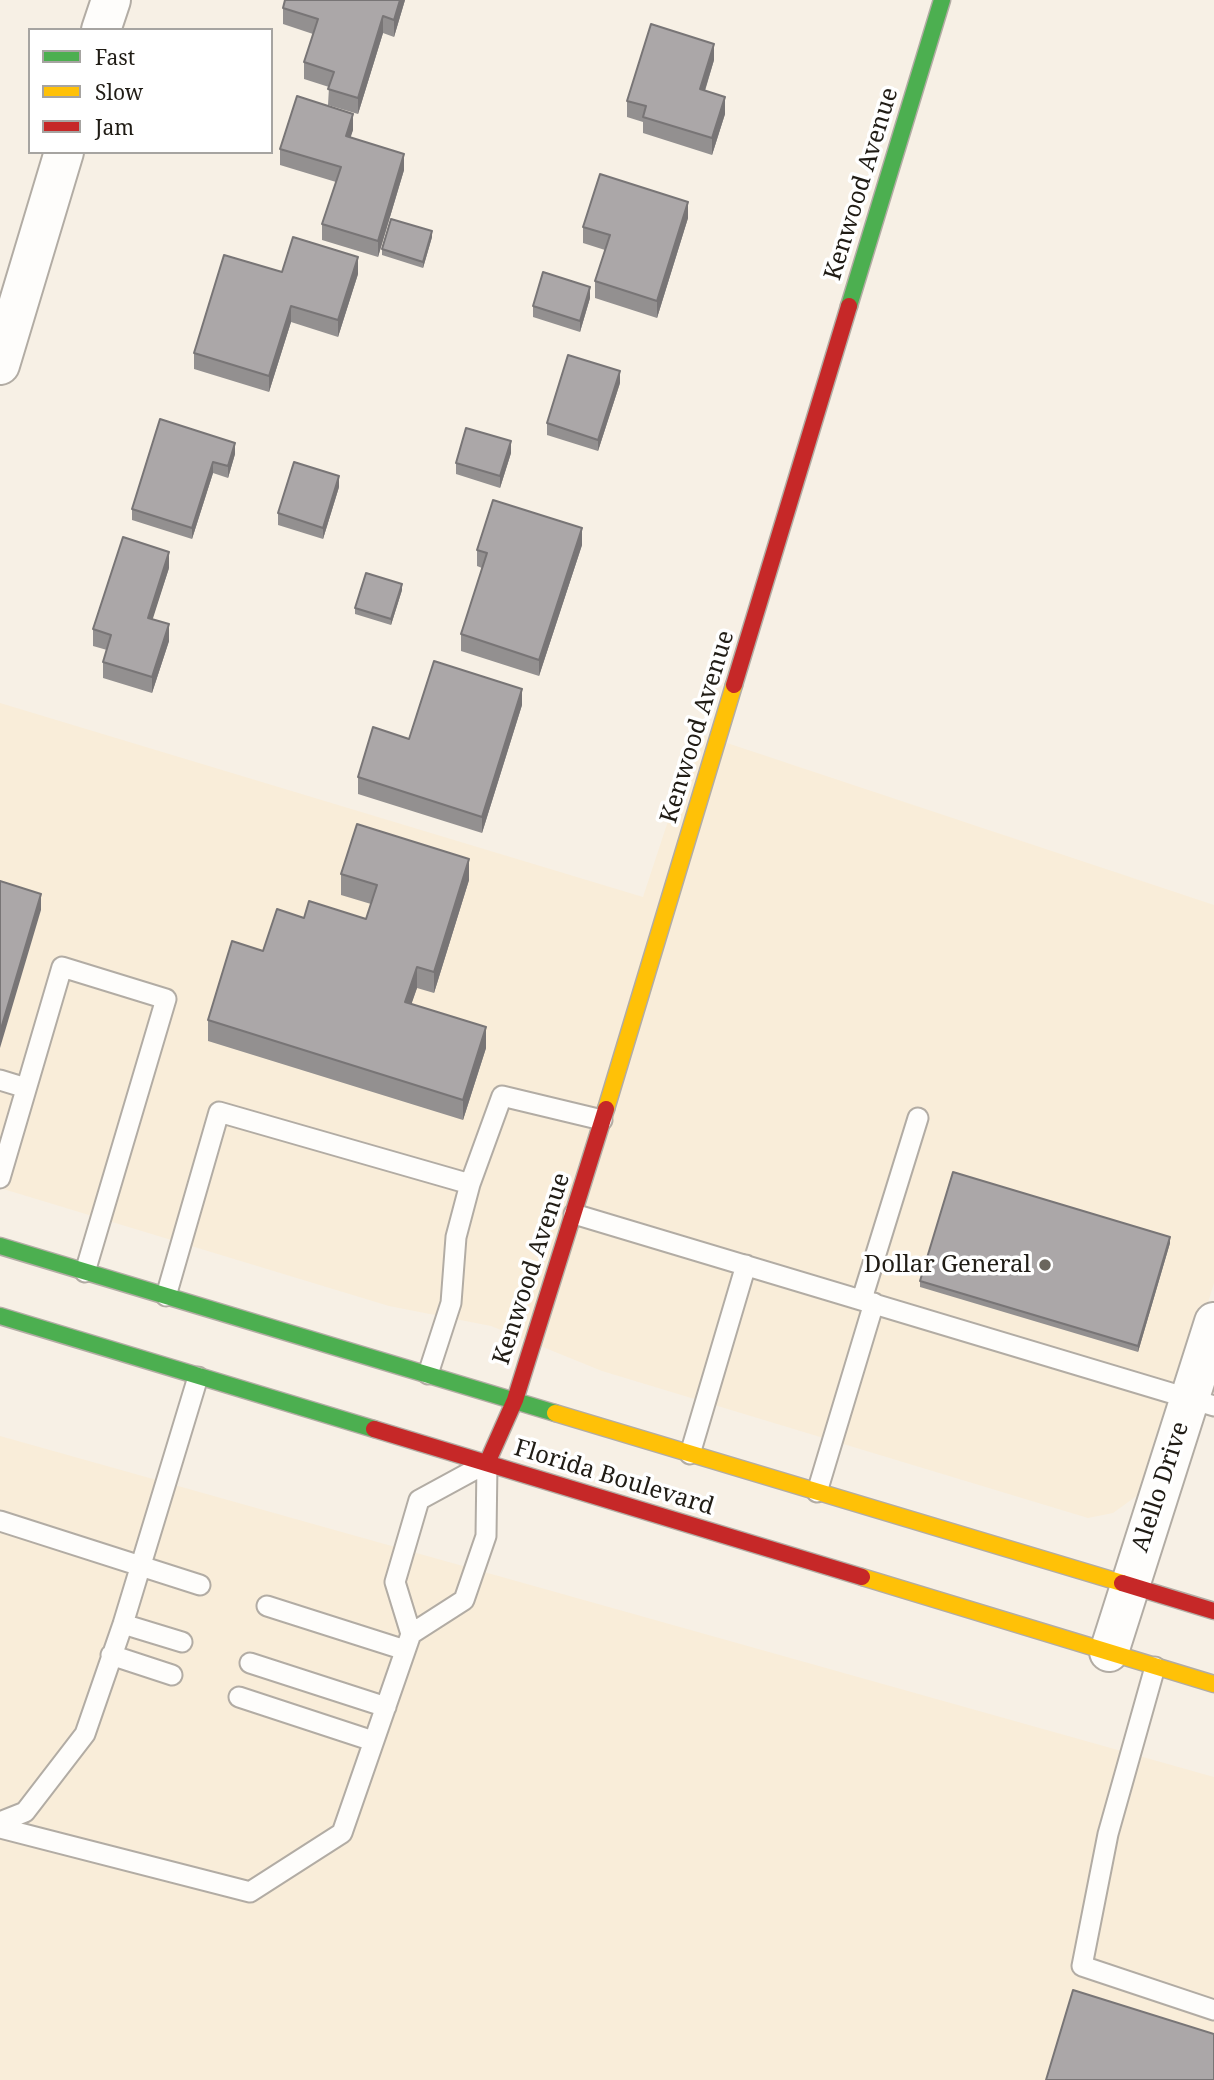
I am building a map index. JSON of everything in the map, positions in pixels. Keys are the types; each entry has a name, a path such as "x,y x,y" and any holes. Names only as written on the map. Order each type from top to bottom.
{"main road":[{"name":"Kenwood Avenue","path":"487,1463 514,1400 574,1214 942,0"},
{"name":"Florida Boulevard","path":"0,1246 1214,1611"},
{"name":"Florida Boulevard","path":"0,1317 1214,1684"}],"street":[{"path":"103,28 111,0"},
{"path":"0,365 63,154"},
{"name":"Alello Drive","path":"1109,1652 1130,1586 1202,1401 1214,1322"}],"lane":[{"path":"0,1178 62,967 166,999 85,1272"},
{"path":"0,1080 26,1088"},
{"path":"428,1374 451,1303 456,1237 470,1184 502,1096 602,1120"},
{"path":"166,1296 219,1112 470,1184"},
{"path":"817,1492 918,1118"},
{"path":"574,1214 1202,1401"},
{"path":"690,1454 746,1265"},
{"path":"0,1822 25,1812 85,1734 123,1624 198,1377"},
{"path":"0,1828 250,1892 342,1833 408,1642 394,1582 419,1500 487,1463 486,1535 464,1600 408,1642"},
{"path":"0,1521 200,1585"},
{"path":"267,1606 408,1642"},
{"path":"123,1624 183,1642"},
{"path":"111,1655 172,1675"},
{"path":"250,1663 386,1707"},
{"path":"1155,1667 1108,1834 1083,1966 1214,2010"},
{"path":"239,1697 373,1741"}],"shaded area":[{"path":"0,703 643,897 697,733 1214,905 1214,1283 1191,1358 1183,1363 1157,1431 1138,1495 1113,1513 1088,1518 602,1371 491,1326 389,1306 0,1188"},
{"path":"0,1436 1214,1777 1214,2080 0,2080"}],"building":[{"path":"285,0 400,0 394,20 383,16 358,98 328,89 334,72 304,62 318,19 283,8"},
{"path":"651,24 714,44 700,89 725,97 712,138 643,117 646,106 627,101"},
{"path":"297,96 353,114 346,136 404,154 378,241 322,224 341,167 280,149"},
{"path":"600,174 688,202 657,301 595,281 610,235 583,227"},
{"path":"391,219 432,231 423,262 382,249"},
{"path":"293,237 358,257 338,320 291,306 269,376 194,353 224,255 282,272"},
{"path":"543,272 590,287 580,321 533,306"},
{"path":"568,355 620,371 598,440 547,423"},
{"path":"160,419 235,443 228,466 213,462 192,528 132,509"},
{"path":"466,428 511,441 500,476 456,463"},
{"path":"294,462 339,476 323,528 278,513"},
{"path":"493,500 582,528 539,660 461,634 487,553 477,550"},
{"path":"123,537 169,552 148,618 169,624 152,677 103,662 111,635 93,629"},
{"path":"366,573 402,584 391,619 355,608"},
{"path":"434,661 522,689 482,817 358,777 373,727 409,739"},
{"path":"357,824 469,859 434,972 417,967 405,1002 486,1027 463,1100 208,1020 232,941 263,951 277,909 304,918 309,901 366,919 377,885 341,874"},
{"path":"0,881 41,894 0,1032"},
{"name":"Dollar General","path":"953,1172 1170,1237 1138,1346 920,1281"},
{"path":"1073,1990 1214,2034 1214,2080 1046,2080"}],"traffic: fast":[{"path":"849,306 942,0"},
{"path":"0,1246 555,1413"},
{"path":"0,1316 374,1429"}],"traffic: slow":[{"path":"606,1109 734,685"},
{"path":"555,1413 1122,1583"},
{"path":"862,1577 1214,1684"}],"traffic: jam":[{"path":"734,685 849,306"},
{"path":"487,1463 515,1400 606,1109"},
{"path":"374,1429 862,1577"},
{"path":"1122,1583 1214,1611"}],"place":[{"name":"Dollar General","path":"1045,1265"}]}
